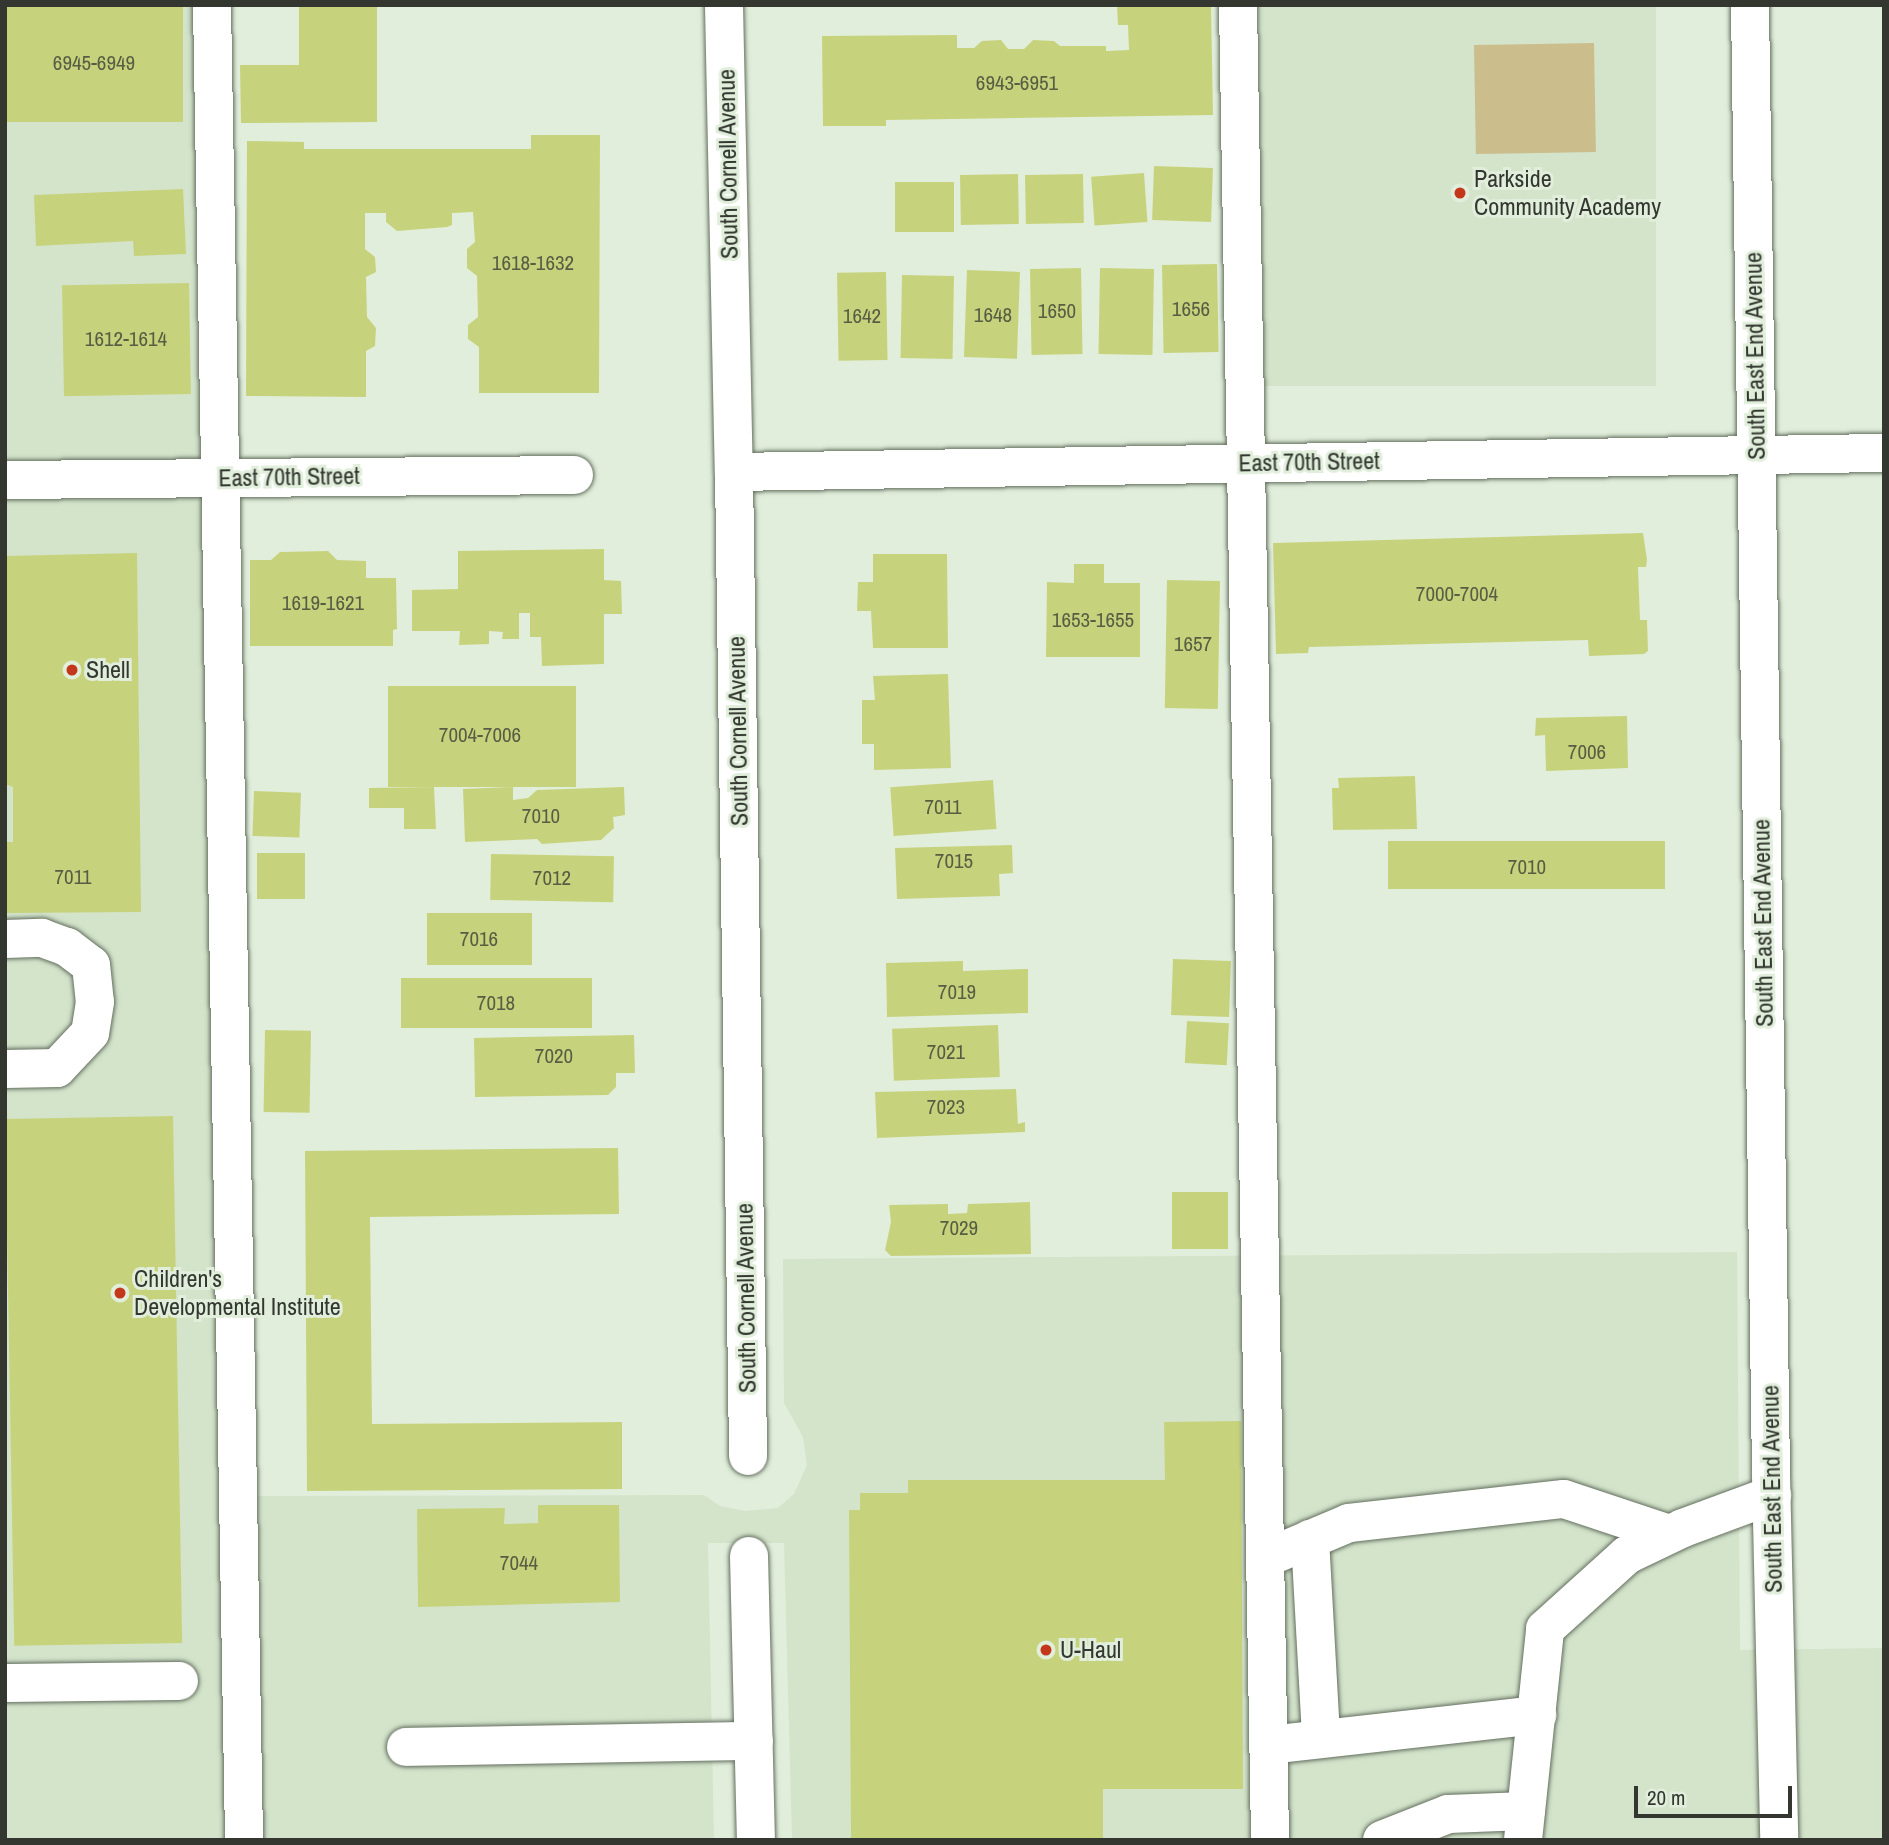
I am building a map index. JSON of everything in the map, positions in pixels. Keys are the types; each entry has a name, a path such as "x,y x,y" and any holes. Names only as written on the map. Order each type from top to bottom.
{"street":[{"path":"212,5 244,1840"},
{"name":"South Cornell Avenue","path":"724,5 734,472 748,1456"},
{"path":"1238,5 1270,1840"},
{"name":"South East End Avenue","path":"1750,5 1779,1840"},
{"name":"East 70th Street","path":"734,472 1884,453"},
{"name":"East 70th Street","path":"5,480 574,475"},
{"path":"5,939 42,938 67,947 91,965 95,1002 90,1033 57,1068 5,1069"},
{"path":"1382,1840 1448,1814 1524,1825 1545,1629 1627,1555 1669,1534 1772,1495"},
{"path":"1266,1558 1349,1523 1564,1499 1669,1534"},
{"path":"1310,1539 1321,1737"},
{"path":"749,1556 756,1840"},
{"path":"5,1683 179,1681"},
{"path":"1269,1745 1321,1737 1537,1715"},
{"path":"406,1747 754,1741"}],"shaded area":[{"path":"5,5 212,5 239,1496 704,1495 720,1506 745,1511 778,1508 794,1494 807,1465 803,1437 784,1403 783,1259 1737,1252 1740,1650 1884,1648 1884,1840 792,1840 784,1543 708,1543 714,1840 5,1840"},
{"name":"Parkside Community Academy","path":"1258,5 1656,5 1656,386 1258,386"},
{"path":"1594,43 1596,152 1476,154 1474,45"}],"building":[{"path":"5,5 183,5 183,122 5,122"},
{"path":"299,5 377,7 377,122 241,123 240,65 299,65"},
{"path":"1117,5 1211,5 1213,115 886,120 886,126 823,126 822,36 957,35 957,48 974,48 982,41 1001,40 1008,49 1024,49 1033,40 1054,41 1060,46 1106,46 1106,51 1129,50 1128,25 1118,25"},
{"path":"531,135 600,135 599,393 479,393 479,347 468,339 468,325 478,317 477,276 467,268 467,249 475,242 473,212 452,213 452,225 447,227 397,231 386,222 386,213 365,213 365,249 375,257 376,272 366,277 367,317 376,328 375,346 366,351 366,397 246,396 247,141 304,142 304,149 531,149"},
{"path":"1154,166 1213,168 1211,222 1152,220"},
{"path":"1144,173 1147,222 1095,226 1091,177"},
{"path":"1018,174 1019,224 961,225 960,175"},
{"path":"1083,174 1084,223 1026,224 1025,175"},
{"path":"895,182 954,182 954,232 895,232"},
{"path":"183,189 186,254 134,256 133,241 36,246 34,195"},
{"path":"1217,264 1219,352 1164,353 1162,265"},
{"path":"1081,268 1083,354 1032,355 1030,269"},
{"path":"1100,268 1154,269 1152,355 1098,354"},
{"path":"967,270 1020,272 1017,359 964,357"},
{"path":"886,272 888,360 839,361 837,273"},
{"path":"902,275 954,276 953,359 901,358"},
{"path":"189,283 191,394 64,396 62,285"},
{"path":"1643,533 1646,567 1638,567 1640,620 1647,620 1648,651 1644,654 1589,656 1588,640 1309,647 1308,653 1276,654 1273,543"},
{"path":"604,549 604,580 621,581 622,614 604,614 604,664 542,666 541,637 530,637 530,613 519,613 519,639 502,639 503,632 489,631 489,644 459,645 460,631 412,631 412,590 458,589 458,551"},
{"path":"328,551 337,560 366,561 366,578 396,578 397,629 393,630 393,646 250,646 250,560 271,560 280,552"},
{"name":"Shell","path":"137,553 141,912 5,913 5,842 13,842 13,787 5,784 5,556"},
{"path":"873,554 947,554 948,648 873,648 871,611 857,611 858,582 873,582"},
{"path":"1074,564 1104,564 1104,583 1140,583 1140,657 1046,657 1047,582 1074,583"},
{"path":"1167,580 1220,581 1218,709 1165,708"},
{"path":"948,674 951,768 874,770 874,744 862,744 862,700 875,700 873,676"},
{"path":"388,686 576,686 576,787 388,787"},
{"path":"1627,716 1628,768 1546,771 1545,735 1535,736 1536,718"},
{"path":"1415,776 1417,829 1333,830 1332,788 1339,788 1338,778"},
{"path":"993,780 996,829 894,836 890,787"},
{"path":"434,787 436,829 404,829 404,808 369,808 369,788"},
{"path":"513,787 513,800 528,798 537,790 624,787 625,815 613,817 614,828 601,840 542,844 537,839 465,842 463,789"},
{"path":"254,791 301,793 299,838 252,836"},
{"path":"1388,841 1665,841 1665,889 1388,889"},
{"path":"1012,845 1013,873 999,874 1000,896 897,899 895,848"},
{"path":"257,853 305,853 305,899 257,899"},
{"path":"491,854 614,856 613,902 490,900"},
{"path":"427,913 532,913 532,965 427,965"},
{"path":"1173,959 1231,961 1229,1017 1171,1015"},
{"path":"963,961 963,971 1028,969 1028,1013 887,1017 886,963"},
{"path":"401,978 592,978 592,1028 401,1028"},
{"path":"1187,1021 1229,1023 1227,1065 1185,1063"},
{"path":"998,1025 1000,1077 894,1081 892,1029"},
{"path":"265,1030 311,1031 310,1113 264,1112"},
{"path":"634,1035 635,1073 616,1073 616,1087 608,1095 475,1097 474,1038"},
{"path":"1016,1089 1018,1124 1025,1122 1025,1132 877,1138 875,1092"},
{"path":"173,1116 182,1643 14,1646 5,1119"},
{"path":"618,1148 619,1214 370,1217 372,1424 622,1422 622,1489 307,1491 305,1151"},
{"path":"1172,1192 1228,1192 1228,1249 1172,1249"},
{"path":"1030,1202 1031,1254 891,1256 885,1250 891,1222 889,1205 948,1204 948,1214 967,1213 968,1204"},
{"name":"U-Haul","path":"1241,1421 1243,1789 1103,1789 1103,1840 851,1840 849,1510 860,1510 860,1493 908,1493 908,1480 1165,1480 1164,1422"},
{"path":"538,1505 619,1505 620,1602 418,1607 417,1509 505,1508 504,1524 538,1523"}],"place":[{"name":"Parkside Community Academy","path":"1460,193"},
{"name":"Shell","path":"72,670"},
{"name":"Children's Developmental Institute","path":"120,1293"},
{"name":"U-Haul","path":"1046,1650"}]}
